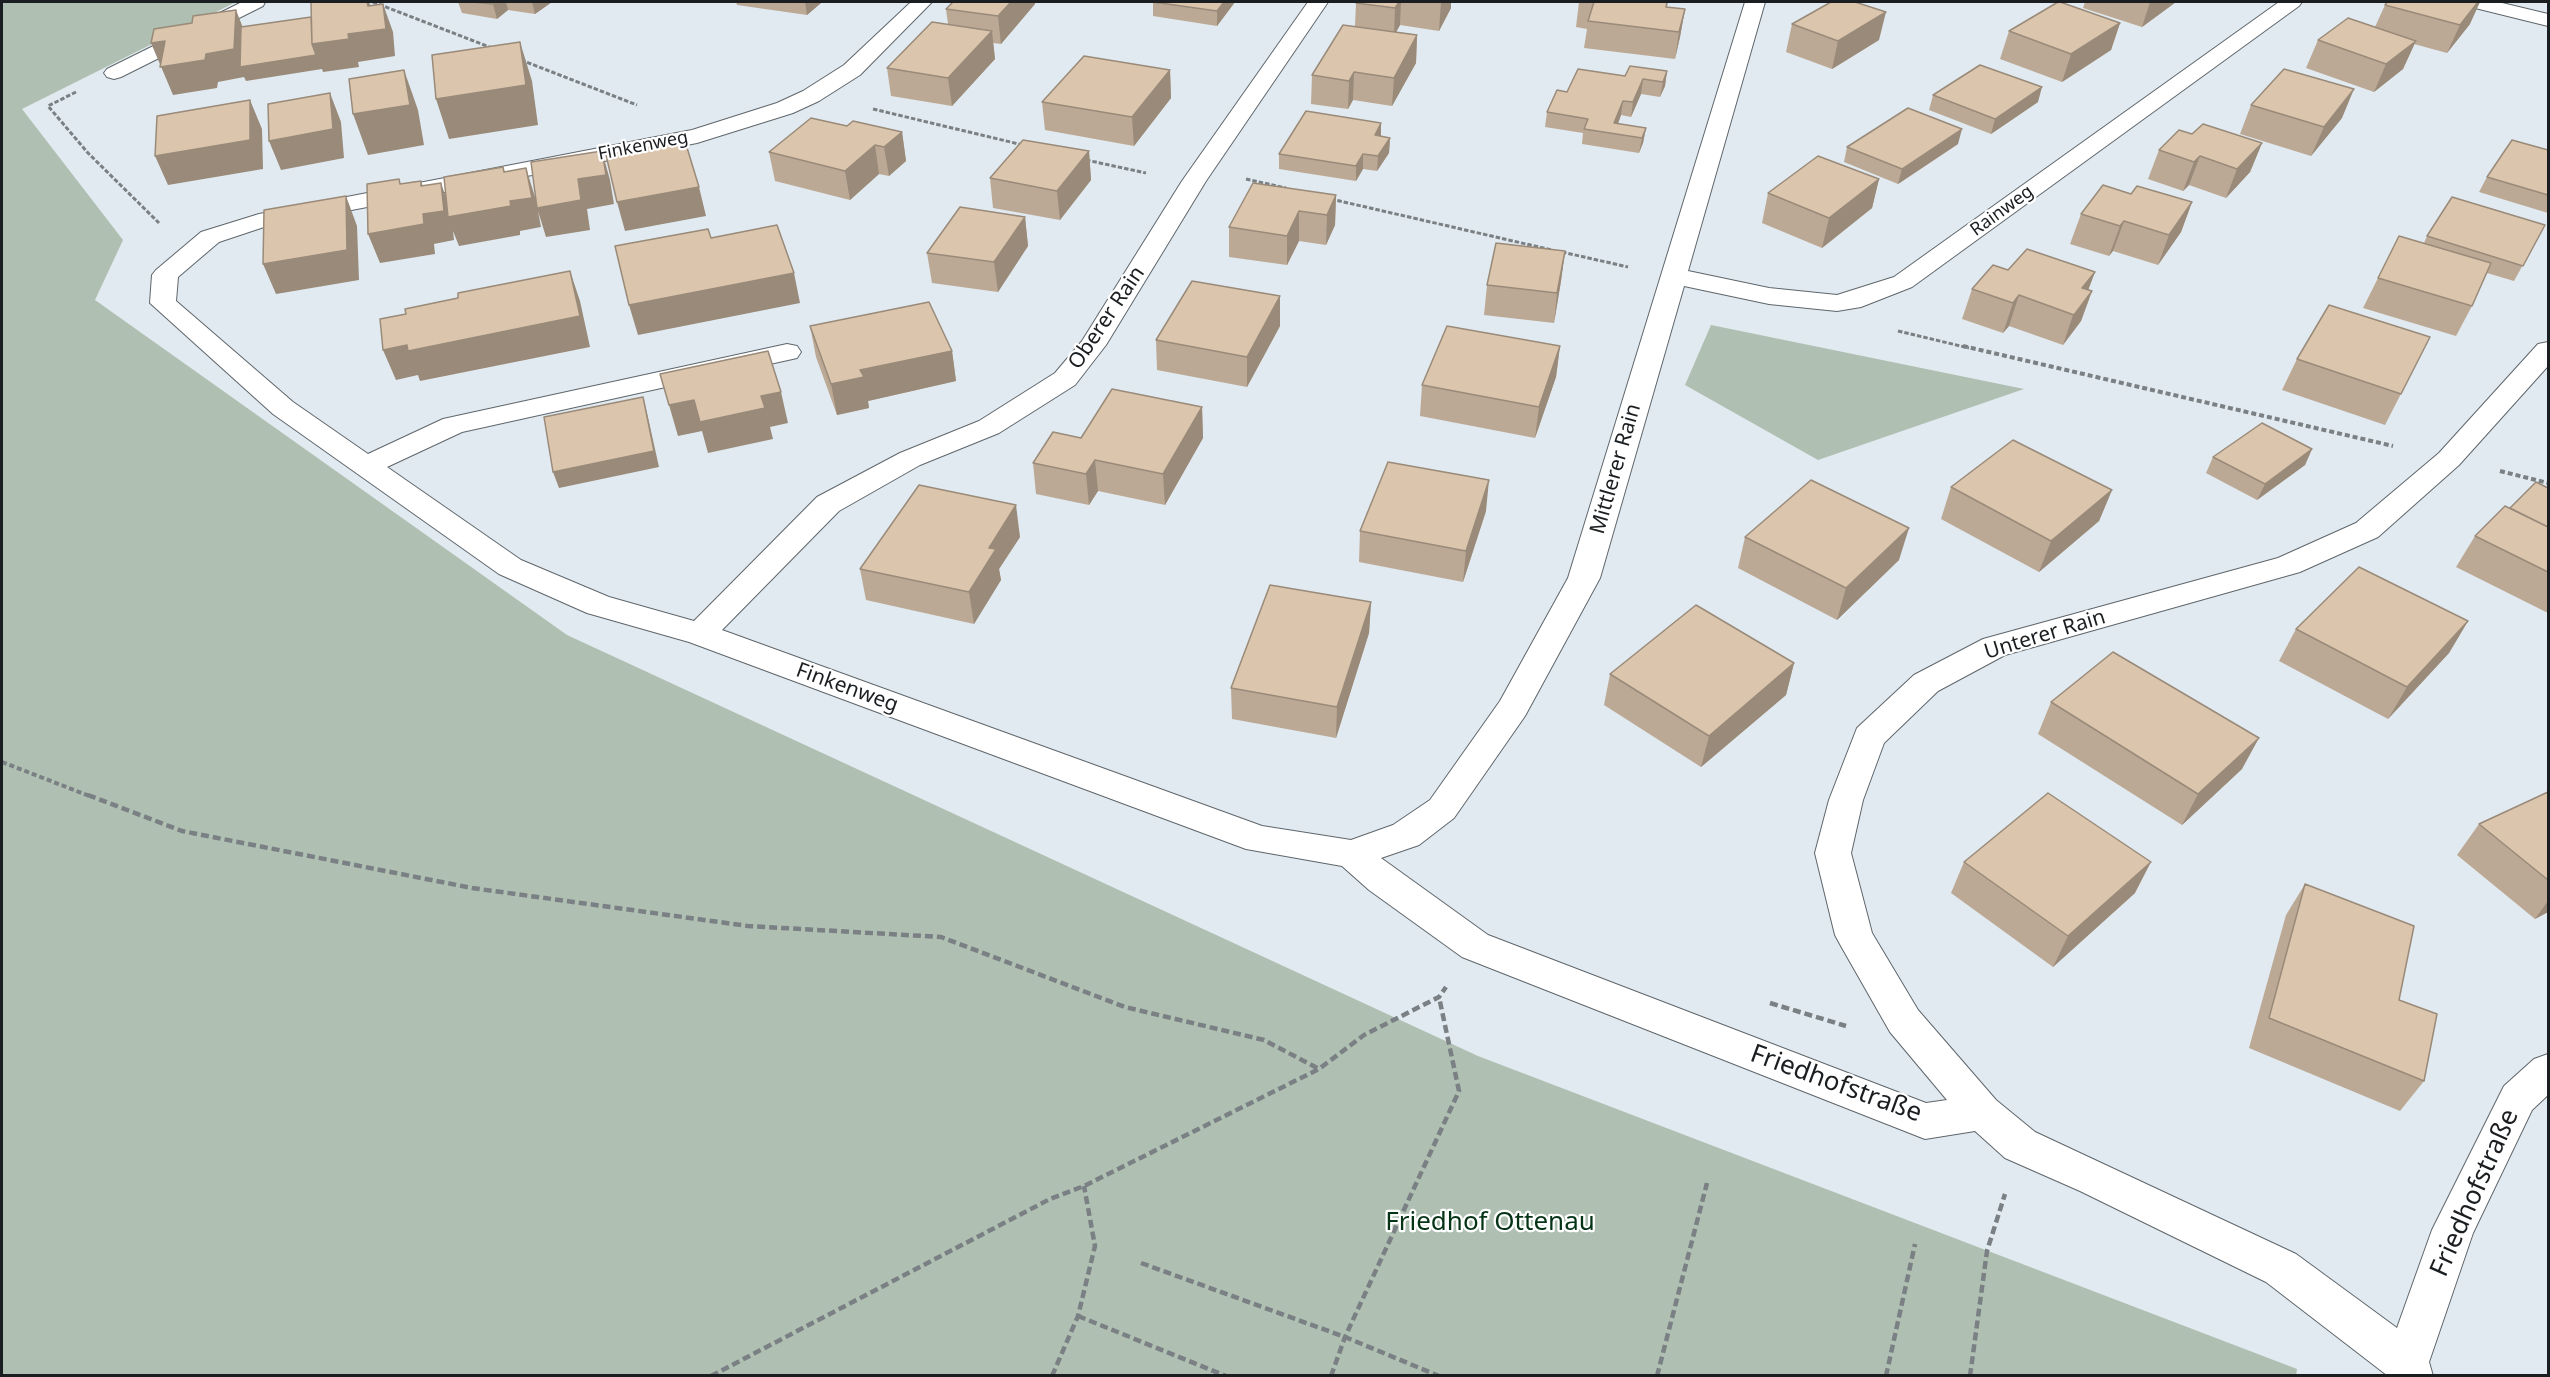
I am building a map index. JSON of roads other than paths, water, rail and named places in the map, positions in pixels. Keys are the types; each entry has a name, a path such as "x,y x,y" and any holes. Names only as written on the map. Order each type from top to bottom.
{"street":[{"name":"Finkenweg","path":"922,2 852,70 811,96 785,108 697,136 259,221 210,237 165,275 163,303 283,408 510,567 598,605 700,634 1259,838 1352,854"},
{"name":"Oberer Rain","path":"700,634 828,504 910,459 989,427 1065,379 1093,345 1194,181 1318,2"},
{"name":"Mittlerer Rain","path":"1352,854 1406,835 1442,809 1518,698 1584,578 1755,2"},
{"name":"Rainweg","path":"1673,276 1769,296 1838,303 1852,301 1903,282 2292,2"},
{"path":"2474,2 2548,20"},
{"name":"Unterer Rain","path":"1982,1112 1904,1021 1854,935 1833,853 1846,800 1869,737 1926,683 1994,646 2289,565 2367,530 2449,459 2548,350"},
{"path":"367,466 453,425 787,352"},
{"name":"Friedhofstraße","path":"1352,854 1382,880 1475,946 1925,1121 1982,1112 2020,1145 2095,1178 2281,1268 2404,1371 2458,1220 2518,1098 2548,1071"}],"lane":[{"path":"114,73 256,2"}],"park label":[{"name":"Friedhof Ottenau","path":"1490,1223"}]}
